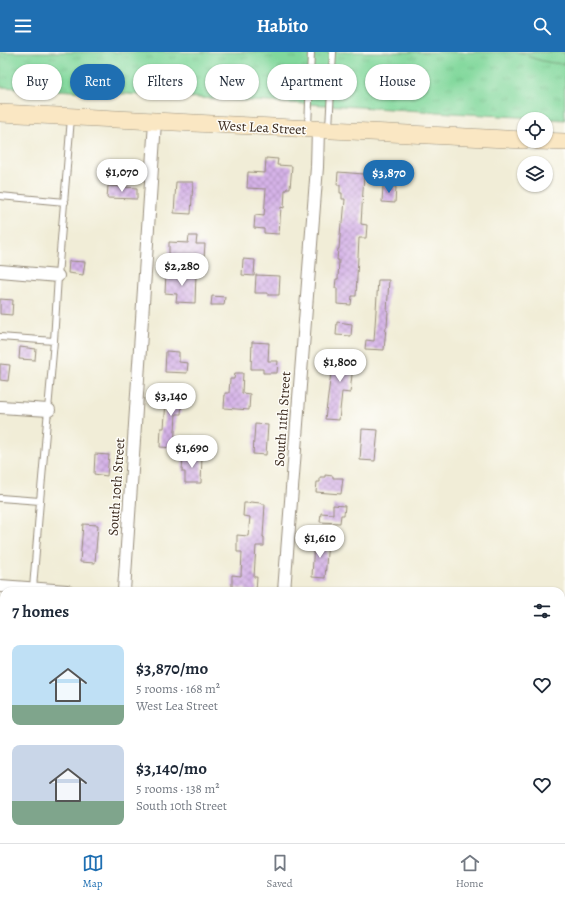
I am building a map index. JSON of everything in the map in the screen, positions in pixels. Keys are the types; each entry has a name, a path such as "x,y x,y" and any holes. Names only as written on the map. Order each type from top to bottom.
{"main road":[{"name":"West Lea Street","path":"0,113 517,140"},
{"path":"553,142 565,142"}],"street":[{"name":"South 10th Street","path":"124,587 155,122"},
{"name":"South 11th Street","path":"284,587 317,166 318,129"},
{"path":"0,271 58,276"},
{"path":"0,407 49,410"},
{"path":"0,586 16,587"}],"lane":[{"path":"311,52 318,129"},
{"path":"318,129 333,52"},
{"path":"33,587 49,410 71,116"},
{"path":"0,196 64,202"},
{"path":"0,337 54,341"},
{"path":"0,498 40,501"}],"green space":[{"path":"0,52 565,52 565,120 553,119 553,112 517,112 517,117 234,100 259,100 259,64 205,64 205,98 197,98 197,64 133,64 133,94 125,94 125,64 70,64 70,91 62,90 62,64 12,64 12,88 0,87"},
{"path":"519,52 565,52 565,64 541,61"}],"building":[{"path":"266,158 278,159 277,165 292,166 290,188 285,190 284,208 281,207 279,234 264,233 264,229 254,228 255,215 264,216 266,189 247,188 248,172 265,173"},
{"path":"338,172 364,174 361,224 367,225 366,238 359,238 356,296 352,296 351,305 337,304 337,288 335,288 336,279 338,279 339,260 337,260 345,199 342,199 340,185 337,185"},
{"path":"176,182 193,182 191,214 174,213"},
{"path":"108,186 137,188 137,199 107,198"},
{"path":"383,186 396,187 395,203 382,202"},
{"path":"189,236 197,236 196,244 205,244 204,258 169,255 169,242 188,243"},
{"path":"243,259 255,260 254,276 242,275"},
{"path":"69,261 85,262 83,275 68,273"},
{"path":"166,273 196,274 195,303 176,302 177,294 165,293"},
{"path":"256,275 280,276 279,295 255,293"},
{"path":"378,280 389,280 387,327 384,350 365,349 366,340 374,341"},
{"path":"212,296 225,297 224,305 211,305"},
{"path":"0,299 13,300 12,315 0,314"},
{"path":"337,322 352,324 351,336 336,335"},
{"path":"252,342 269,343 268,361 278,361 277,373 263,373 263,369 251,369"},
{"path":"20,347 36,349 35,360 19,359"},
{"path":"166,351 179,352 179,362 188,363 187,373 165,372"},
{"path":"330,355 363,357 363,366 353,365 350,393 342,392 339,420 325,419 332,365 330,365"},
{"path":"0,364 10,365 8,381 0,380"},
{"path":"235,373 243,373 242,393 250,394 249,410 224,408 225,393 229,393 230,379 234,379"},
{"path":"167,388 183,390 181,414 176,414 174,448 160,447 161,428 164,428"},
{"path":"255,424 268,425 266,455 253,454"},
{"path":"362,429 378,430 375,461 360,460"},
{"path":"95,454 109,455 107,476 94,474"},
{"path":"183,455 202,456 201,483 185,483 185,472 182,472"},
{"path":"325,475 333,476 333,478 343,478 341,494 316,492 317,482 320,482 320,477 325,477"},
{"path":"244,503 265,504 263,537 264,546 256,546 254,577 257,577 256,587 232,587 232,575 241,576 242,552 237,552 237,535 248,536 250,517 243,516"},
{"path":"333,505 345,506 344,515 341,515 340,523 320,522 321,513 333,514"},
{"path":"83,524 98,525 95,563 80,562"},
{"path":"314,540 328,541 325,578 312,577"}]}
